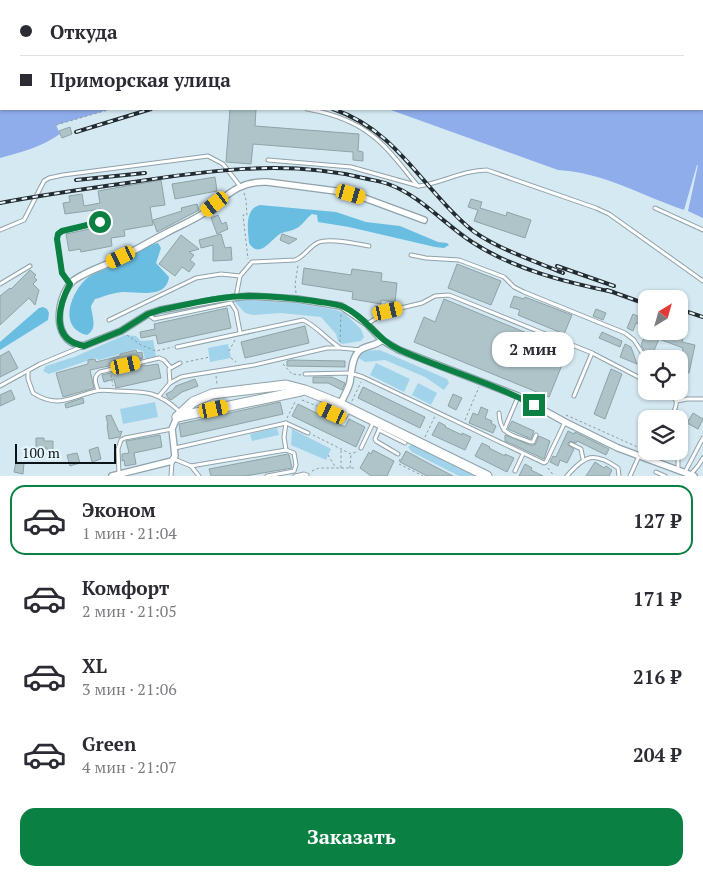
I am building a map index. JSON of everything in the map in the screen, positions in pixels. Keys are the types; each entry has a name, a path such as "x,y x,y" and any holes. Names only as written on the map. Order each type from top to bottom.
{"main road":[{"path":"179,415 201,398 219,392 279,385 305,390 345,406 378,425 487,476"},
{"path":"179,415 305,390"}],"street":[{"path":"424,220 364,197 338,190 266,182 255,182 240,186 202,214 70,284 62,299 60,310 61,327 64,336 68,340 84,346 121,331 148,314 178,306 249,296 297,299 341,306 367,324 382,340 399,350 518,396 564,422 638,456"},
{"path":"345,406 354,358 361,350 375,346 382,340"},
{"path":"112,476 173,460 172,429 179,415"},
{"path":"650,460 687,474"}],"lane":[{"path":"310,110 352,123 364,129 376,138 418,186"},
{"path":"0,230 24,220 44,181 63,175 208,156 217,159 223,164 240,186"},
{"path":"268,160 351,167 418,186 429,185 469,172 486,170 609,214 642,240 703,281"},
{"path":"655,208 703,230"},
{"path":"70,284 62,273 57,239 58,234 62,231 100,222"},
{"path":"236,297 240,276 252,262 283,261 300,258 321,241 369,246"},
{"path":"411,255 459,260 504,277 514,287 524,292 625,333 634,340 640,350"},
{"path":"0,284 30,266"},
{"path":"109,320 196,278 220,274 240,276"},
{"path":"367,324 388,311 422,303 435,296 449,295 592,353 638,377"},
{"path":"148,314 154,318 231,303 236,311 239,333"},
{"path":"177,346 303,320 311,323 328,340 340,348"},
{"path":"0,386 28,371 84,346"},
{"path":"159,396 170,383 181,377 280,359 327,348 361,350"},
{"path":"574,396 592,353"},
{"path":"98,390 95,381 96,375 110,369 159,358 164,360 170,367"},
{"path":"170,367 180,363"},
{"path":"170,367 168,371 170,383"},
{"path":"28,371 28,379 33,393 54,401 64,401 98,390 144,391 159,396 179,415"},
{"path":"305,374 351,373 363,377 544,463 564,422"},
{"path":"504,431 518,396"},
{"path":"675,410 677,401 703,399"},
{"path":"322,409 344,418 345,406"},
{"path":"499,412 500,426 504,431 530,442 533,442 536,435"},
{"path":"286,423 284,437 286,450"},
{"path":"174,448 286,423 308,433"},
{"path":"378,425 405,443"},
{"path":"361,448 378,425"},
{"path":"378,425 376,441 398,454"},
{"path":"119,474 118,449 121,440 172,429"},
{"path":"687,474 703,438"},
{"path":"571,444 581,449 584,460"},
{"path":"190,466 286,450 294,453 296,470 267,476"},
{"path":"515,471 523,454"},
{"path":"567,476 584,460 593,456 618,468 619,476"},
{"path":"630,476 638,458"},
{"path":"687,474 698,466 703,458"},
{"path":"171,476 173,460 190,466 199,476"},
{"path":"678,460 687,474"},
{"path":"656,472 665,476"},
{"path":"295,476 307,475"}],"path":[{"path":"56,125 107,110"},
{"path":"246,200 247,215 243,215 248,265"},
{"path":"297,299 294,285 300,258"},
{"path":"340,348 341,306"},
{"path":"121,331 141,345 156,351 177,346"},
{"path":"229,350 239,333"},
{"path":"180,363 210,357"},
{"path":"231,358 242,366"},
{"path":"280,359 286,370 292,374 305,374"},
{"path":"110,369 114,391"},
{"path":"215,371 219,392"},
{"path":"354,396 363,377"},
{"path":"464,421 481,381"},
{"path":"289,414 295,401 299,398 322,409"},
{"path":"428,431 437,413"},
{"path":"308,433 351,454 357,453 361,448"},
{"path":"341,449 341,468"},
{"path":"404,452 399,464 423,476"},
{"path":"350,468 351,454"},
{"path":"328,456 336,468"},
{"path":"546,462 554,476"},
{"path":"307,475 319,468 356,468"}],"shaded area":[{"path":"0,110 108,110 56,125 60,134 53,139 31,149 0,158"},
{"path":"391,110 703,110 703,218 688,211 698,165 684,210 606,180 590,175 558,170"},
{"path":"260,205 336,212 366,222 400,226 449,245 444,248 435,247 349,227 318,222 317,215 312,214 299,227 278,235 262,249 253,248 249,243 248,221 251,211"},
{"path":"158,243 161,248 156,263 169,277 167,284 157,292 119,292 95,299 91,306 94,322 92,329 87,335 78,331 72,325 70,310 75,293 80,285 93,274"},
{"path":"235,299 295,303 336,310 344,313 361,329 364,337 361,341 342,344 321,317 281,313 253,315 245,313 235,302 154,315"},
{"path":"43,307 49,313 48,320 0,350 0,342 39,308"},
{"path":"125,335 136,336 141,341 153,340 156,356 145,359 143,351 136,349 99,360 95,358 49,374 43,371 46,366 74,357"},
{"path":"228,344 231,358 210,362 208,348"},
{"path":"380,350 447,379 449,383 444,390 425,377 385,360 365,362 359,358 364,352"},
{"path":"376,363 410,379 404,392 370,375"},
{"path":"418,383 437,393 431,405 412,395"},
{"path":"155,402 158,417 123,424 120,409"},
{"path":"277,428 279,435 252,441 250,434"},
{"path":"292,429 331,449 326,460 291,445"},
{"path":"413,444 476,476 459,476 412,452 408,447"}],"building":[{"path":"230,110 256,110 255,126 359,134 358,151 363,152 363,161 353,160 353,152 253,144 251,164 226,162"},
{"path":"70,127 72,134 62,138 59,131"},
{"path":"215,177 217,191 175,199 172,184"},
{"path":"161,180 165,205 150,207 153,225 124,230 125,236 111,238 112,246 81,252 80,249 69,251 66,234 104,226 101,209 65,214 63,203 70,202 69,196 82,194 84,206 100,203 98,191"},
{"path":"471,199 482,202 480,208 506,216 507,212 531,220 525,238 474,221 478,210 468,207"},
{"path":"197,204 199,210 157,232 153,220 182,211 181,208"},
{"path":"218,215 222,224 226,222 228,229 217,234 211,218"},
{"path":"221,234 225,248 231,247 232,260 213,261 213,245 201,248 199,240"},
{"path":"282,234 297,239 289,244 280,240"},
{"path":"181,235 199,249 189,252 194,255 190,260 195,264 189,272 182,267 175,276 159,264"},
{"path":"457,264 501,281 491,305 448,288"},
{"path":"304,268 351,275 352,269 382,273 381,281 397,283 395,302 381,300 381,304 352,299 353,292 302,284"},
{"path":"30,270 36,275 34,277 37,280 33,284 39,290 35,305 29,298 0,325 0,296 11,289"},
{"path":"514,296 524,299 525,297 572,315 564,334 518,315 520,310 510,307"},
{"path":"444,299 568,350 549,397 414,342 424,317 435,322"},
{"path":"227,308 231,328 158,344 156,335 141,338 140,332 155,329 154,324"},
{"path":"596,309 606,313 603,320 593,316"},
{"path":"633,314 638,316 638,324 636,323 633,331 627,328"},
{"path":"305,326 309,343 245,358 241,342"},
{"path":"602,332 622,341 620,347 599,338"},
{"path":"643,340 659,340 654,350 644,350 641,345"},
{"path":"662,340 682,340 682,342 695,345 689,373 688,350 683,350 683,348"},
{"path":"625,344 631,347 637,364 620,357"},
{"path":"136,350 137,353 142,352 143,358 134,361 132,356 121,359 122,363 90,370 94,388 63,397 56,373 88,364 88,360 95,359 96,362"},
{"path":"9,351 18,368 0,377 0,356"},
{"path":"287,361 345,361 345,367 287,366"},
{"path":"158,364 161,378 116,388 114,379 104,382 102,375 145,365"},
{"path":"611,369 622,374 605,419 594,414"},
{"path":"313,377 332,377 345,383 342,390 328,383 313,383"},
{"path":"195,379 198,386 182,392 171,400 168,398 166,394 176,386"},
{"path":"363,387 425,417 420,428 358,398"},
{"path":"11,390 15,399 0,406 0,395"},
{"path":"453,394 462,398 456,410 448,406"},
{"path":"83,398 84,403 66,408 65,404"},
{"path":"280,402 283,414 181,437 179,424"},
{"path":"298,404 345,427 349,419 365,427 356,447 292,416"},
{"path":"481,407 488,410 485,418 492,421 491,423 496,426 493,433 469,423 473,413 478,415"},
{"path":"693,413 703,419 698,429 688,424"},
{"path":"111,415 119,432 122,431 120,437 109,439 106,416"},
{"path":"512,421 534,431 531,439 508,429"},
{"path":"439,422 462,435 462,433 471,437 465,450 432,435"},
{"path":"568,431 574,434 575,432 609,449 606,455 577,441 576,443 570,441 568,445 574,449 567,463 560,460 558,466 550,462 553,456 556,457"},
{"path":"160,435 162,447 134,453 136,464 125,466 124,460 122,461 122,454 129,453 126,441"},
{"path":"505,435 530,445 535,445 539,436 550,441 544,459 505,441"},
{"path":"36,438 44,438 44,441 53,441 53,454 47,454 47,448 36,449"},
{"path":"482,443 505,456 505,454 514,458 507,472 475,456"},
{"path":"98,447 101,459 92,462 89,450"},
{"path":"373,450 394,461 387,476 371,476 360,468 369,452 371,454"},
{"path":"406,451 453,476 427,476 400,462"},
{"path":"77,453 80,463 70,466 67,455"},
{"path":"288,454 292,468 245,476 211,476 209,469"},
{"path":"16,462 24,463 23,474 14,472"},
{"path":"595,462 604,468 606,466 612,470 609,476 586,476"},
{"path":"525,464 532,468 531,470 543,476 519,476"}],"railway":[{"path":"76,132 148,110"},
{"path":"335,110 355,119 391,145 450,210 476,233 513,253 563,273"},
{"path":"0,203 215,171 274,168 334,172 382,182 400,189 422,203 472,242 505,260 558,279 613,292"},
{"path":"76,180 145,173"},
{"path":"557,266 614,286"},
{"path":"607,290 638,301"},
{"path":"688,312 703,317"}],"route":[{"path":"100,222 62,231 58,234 57,239 62,273 70,284 62,299 60,310 61,327 64,336 77,345 84,346 121,331 148,314 178,306 249,296 281,297 336,304 357,316 382,340 399,350 518,396 534,405"}]}
